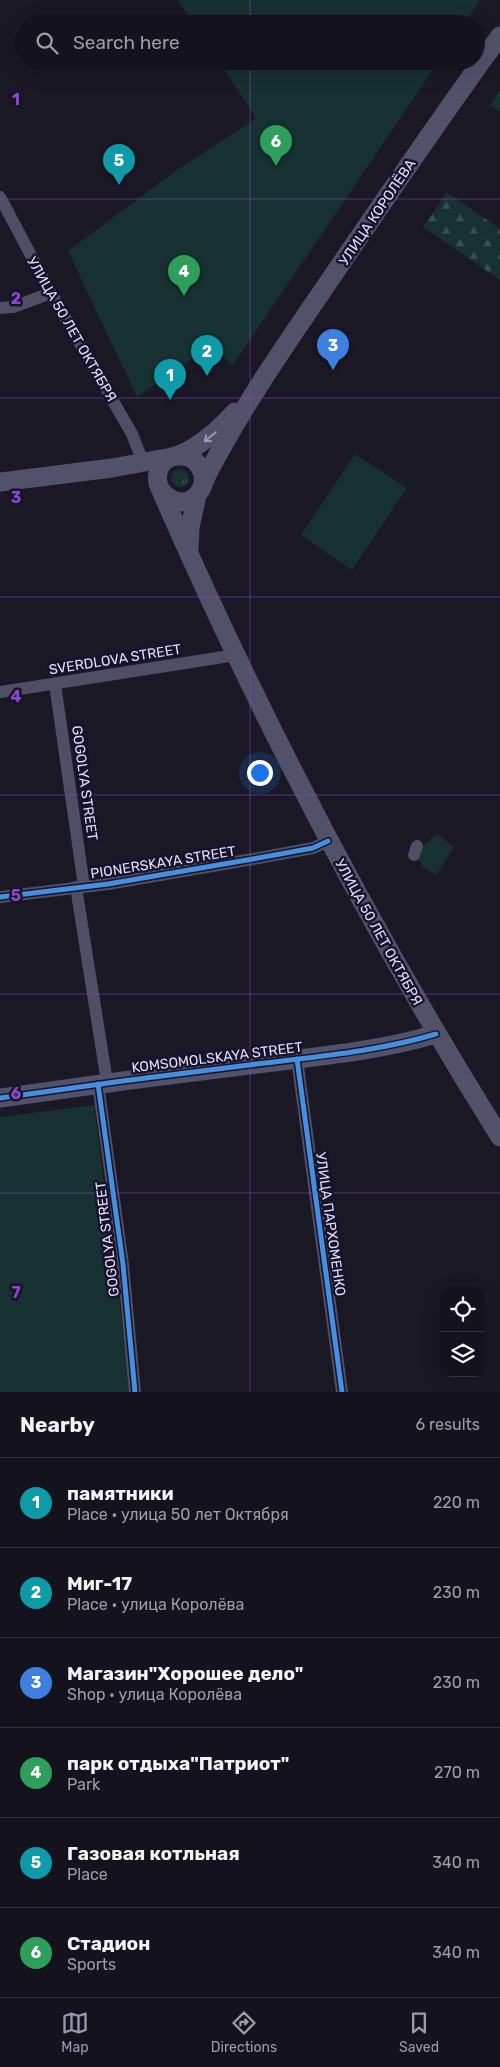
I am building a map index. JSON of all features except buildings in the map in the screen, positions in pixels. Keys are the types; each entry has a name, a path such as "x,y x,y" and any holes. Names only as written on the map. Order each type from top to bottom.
{"main road":[{"name":"УЛИЦА КОРОЛЁВА","path":"485,56 500,36"},
{"name":"УЛИЦА КОРОЛЁВА","path":"200,489 256,390 475,70"},
{"name":"УЛИЦА КОРОЛЁВА","path":"176,456 192,450 214,433 256,390"},
{"path":"160,490 157,481 159,468 167,459 176,456"},
{"path":"0,482 112,468 176,456 191,458 197,462 202,472 200,489 192,499 180,501 167,497 160,490 152,476 142,471 129,468 112,468"},
{"name":"УЛИЦА 50 ЛЕТ ОКТЯБРЯ","path":"190,558 189,542 200,489"},
{"name":"УЛИЦА 50 ЛЕТ ОКТЯБРЯ","path":"160,490 236,655 328,841 436,1034 500,1137"},
{"name":"KOMSOMOLSKAYA STREET","path":"0,1098 297,1059 410,1042 436,1034"}],"street":[{"name":"УЛИЦА 50 ЛЕТ ОКТЯБРЯ","path":"0,197 51,293 132,434 143,462"},
{"path":"0,308 13,307 51,293"},
{"name":"SVERDLOVA STREET","path":"0,692 236,655"},
{"name":"GOGOLYA STREET","path":"56,684 103,1083 135,1392"},
{"name":"PIONERSKAYA STREET","path":"0,897 108,884 304,850 328,841"},
{"name":"УЛИЦА ПАРХОМЕНКО","path":"297,1059 342,1392"}],"green space":[{"path":"178,0 480,0 470,15 188,15"},
{"path":"225,70 433,70 233,365 210,346 137,397 68,251 174,172 256,118"},
{"path":"500,90 500,112 490,105"},
{"path":"447,192 500,229 500,280 423,227"},
{"path":"355,454 407,488 352,570 301,535"},
{"path":"180,469 186,472 189,478 186,484 180,487 174,484 171,478 174,472"},
{"path":"437,834 454,847 436,875 423,867 415,853"},
{"path":"94,1105 131,1392 0,1392 0,1117"}],"cycle path":[{"path":"0,897 108,884 313,848 328,841"},
{"path":"0,1098 343,1053 390,1045 436,1034"},
{"path":"297,1059 342,1392"},
{"path":"98,1084 123,1264 135,1392"}],"place":[{"name":"Стадион","path":"276,166"},
{"name":"Газовая котльная","path":"119,185"},
{"name":"парк отдыха\"Патриот\"","path":"184,296"},
{"name":"Магазин\"Хорошее дело\"","path":"333,370"},
{"name":"Миг-17","path":"207,376"},
{"name":"памятники","path":"170,400"}]}
